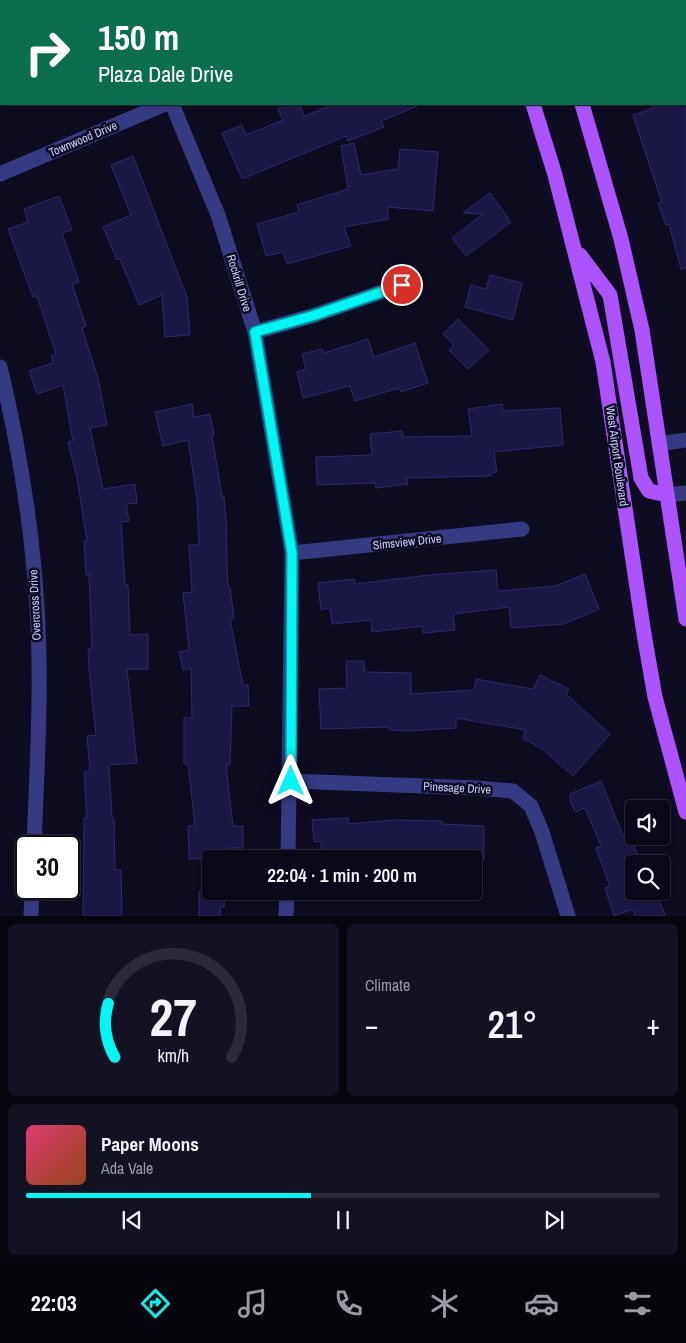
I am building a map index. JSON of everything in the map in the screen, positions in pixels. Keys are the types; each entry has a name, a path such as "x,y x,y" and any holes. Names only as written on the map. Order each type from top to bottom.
{"main road":[{"name":"West Airport Boulevard","path":"533,105 576,250 603,362 655,697 681,780 686,812"},
{"path":"582,105 621,239 636,302 660,444 686,618"},
{"path":"576,250 610,295 640,478 649,491 667,495"}],"street":[{"name":"Townwood Drive","path":"0,174 163,105"},
{"name":"Rockrill Drive","path":"172,105 218,215 255,332 292,553 291,781 288,850"},
{"path":"255,332 312,316 402,285"},
{"name":"Overcross Drive","path":"0,367 15,428 30,522 37,608 38,710 34,835"},
{"path":"660,444 686,440"},
{"path":"667,495 686,493"},
{"name":"Simsview Drive","path":"292,553 522,530"},
{"name":"Pinesage Drive","path":"291,781 513,791 530,806 542,832 568,916"},
{"path":"31,916 32,900"},
{"path":"286,916 287,900"}],"building":[{"path":"288,105 299,105 304,116 332,105 420,105 381,121 384,127 348,141 346,136 242,179 222,133 242,125 246,135 283,120 278,109"},
{"path":"652,105 686,105 686,268 681,269 669,224 666,225 658,203 662,202 633,115 654,108"},
{"path":"354,143 361,175 398,169 400,149 438,152 433,211 387,207 389,219 344,227 351,246 287,264 283,252 266,256 257,224 299,212 297,205 348,189 341,146"},
{"path":"133,156 187,297 190,335 165,337 162,295 139,305 120,259 117,260 103,227 131,215 111,165"},
{"path":"490,193 511,222 466,256 452,238 483,214 463,213"},
{"path":"59,196 72,230 62,233 79,282 72,284 86,326 82,328 98,378 107,425 90,428 103,489 135,484 137,503 126,504 129,521 121,522 125,585 128,585 130,635 148,634 148,669 127,669 137,763 109,765 112,818 114,818 115,870 121,870 122,916 83,916 84,818 87,818 84,772 90,771 87,736 96,735 88,649 92,649 89,574 86,575 84,541 87,541 77,478 68,442 73,441 63,385 37,394 29,371 53,363 51,356 56,354 37,296 33,297 8,229 28,222 24,209"},
{"path":"490,275 522,283 513,320 465,307 471,285 486,289"},
{"path":"458,319 489,350 468,369 449,350 454,345 443,334"},
{"path":"368,339 374,357 415,343 428,383 401,392 399,388 355,401 350,386 303,398 297,372 306,369 302,354 322,349 324,353"},
{"path":"192,404 194,417 210,414 222,497 224,496 228,587 230,587 234,619 230,619 243,685 248,685 249,706 232,706 230,765 226,765 233,826 243,826 243,848 202,850 202,859 189,859 188,826 195,826 188,764 184,764 184,718 192,718 191,668 183,670 179,652 189,650 183,593 192,592 189,545 199,545 197,499 188,440 163,446 155,412"},
{"path":"502,404 503,411 560,408 563,445 494,452 497,472 491,473 491,476 407,478 408,484 376,488 375,483 317,485 316,457 372,455 370,434 402,431 403,437 472,436 468,409"},
{"path":"496,570 498,591 555,586 585,574 599,609 564,624 511,628 509,607 453,614 455,630 423,633 422,626 372,632 371,620 332,624 330,608 321,610 318,583 354,579 355,584 429,575"},
{"path":"346,661 364,661 365,672 411,673 411,694 474,690 476,679 533,689 540,675 569,689 566,694 610,734 573,776 541,748 522,738 526,730 456,718 456,728 408,731 389,730 389,727 321,729 319,689 347,688"},
{"path":"601,781 625,838 625,845 634,845 637,855 625,855 625,900 659,900 665,916 635,916 633,909 614,916 605,888 610,887 596,848 601,846 585,808 575,812 570,800 570,794"},
{"path":"348,818 349,824 393,820 442,821 442,824 484,826 484,859 482,859 482,850 322,850 321,841 314,842 312,820"},
{"path":"199,891 202,891 202,900 224,900 224,907 220,907 221,916 199,916"}],"route":[{"path":"291,781 292,553 255,332 312,316 402,285"}]}
